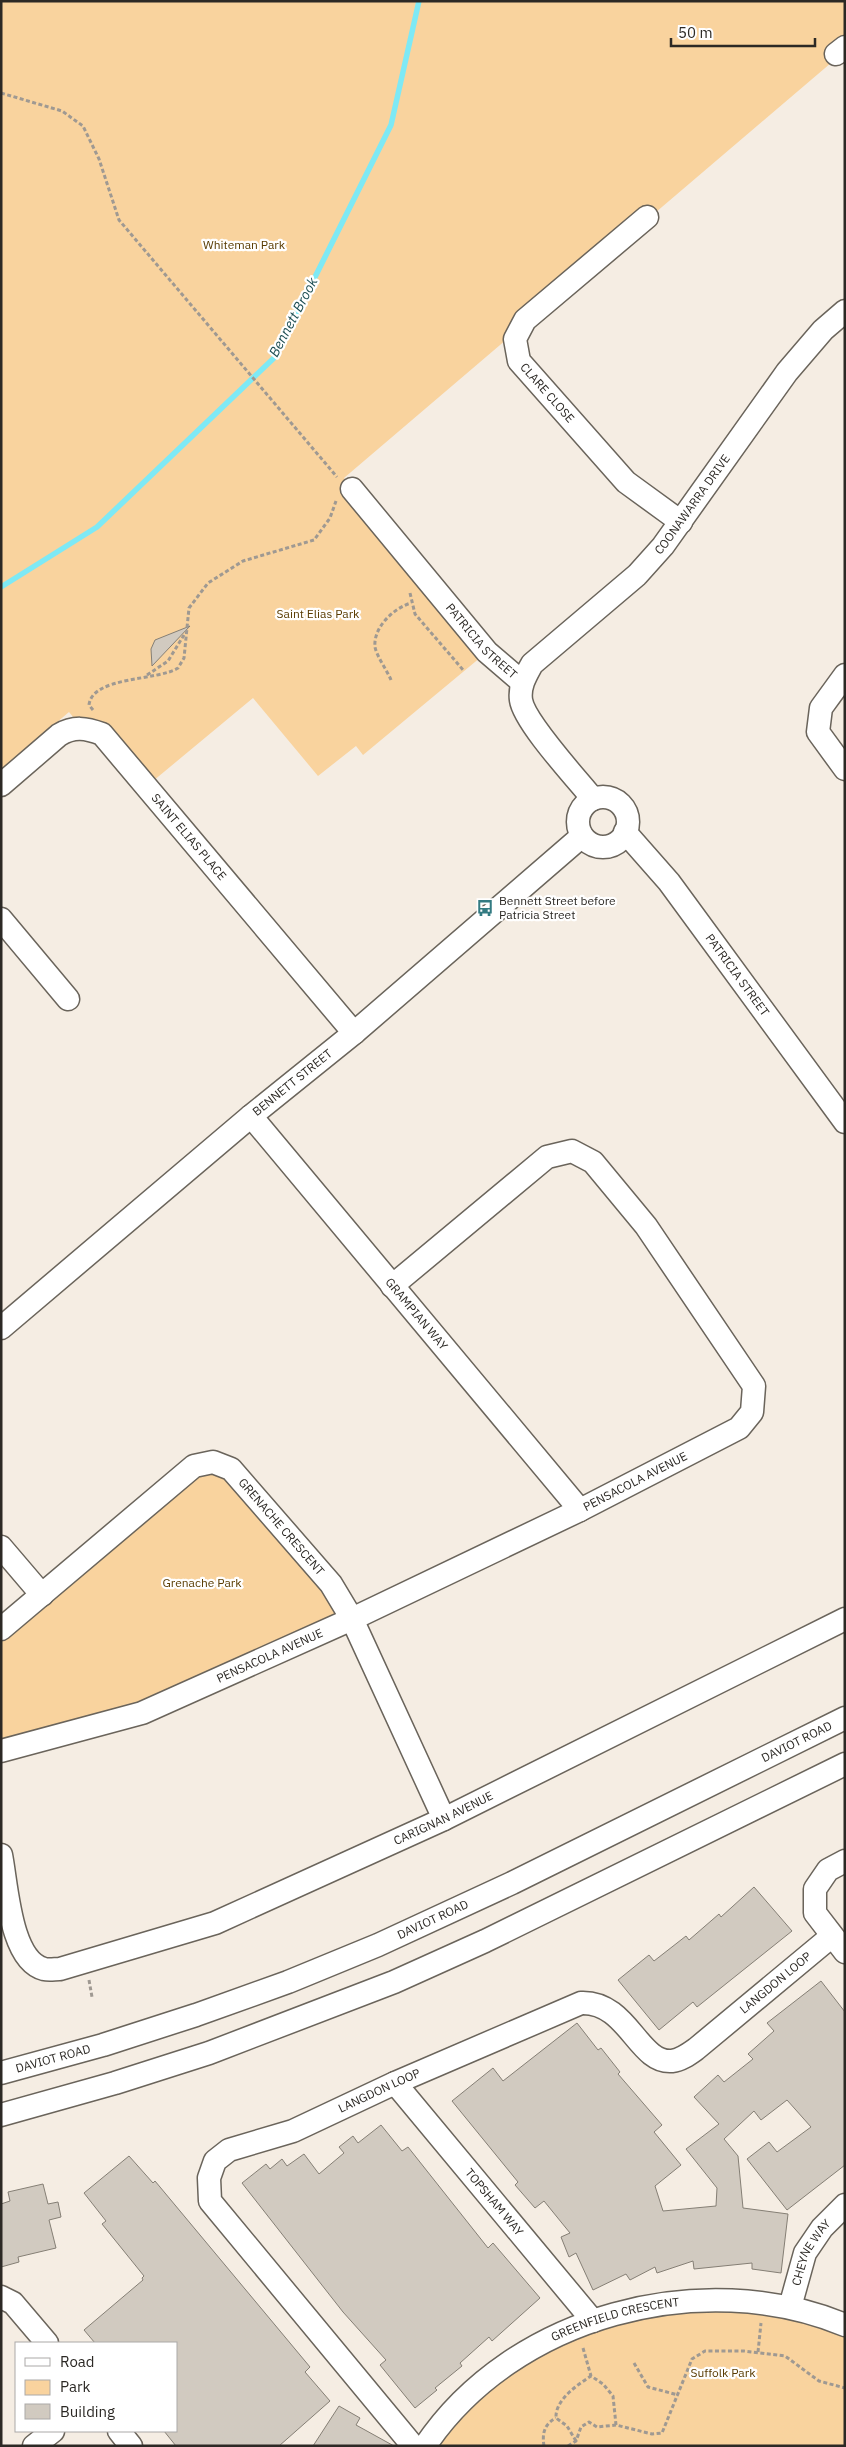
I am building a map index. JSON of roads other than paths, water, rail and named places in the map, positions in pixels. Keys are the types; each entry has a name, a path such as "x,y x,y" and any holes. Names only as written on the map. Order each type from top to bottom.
{"street":[{"name":"CLARE CLOSE","path":"647,217 525,320 515,339 519,361 626,482 681,522"},
{"name":"COONAWARRA DRIVE","path":"522,682 532,664 637,574 663,546 787,372 823,330 845,311"},
{"name":"PATRICIA STREET","path":"346,492 487,652 522,682 521,701 531,722 593,799"},
{"path":"845,675 820,708 818,732 845,769"},
{"name":"SAINT ELIAS PLACE","path":"1,785 59,735 69,729 82,728 102,734 354,1033"},
{"path":"610,798 623,808 628,824 625,832 614,844 605,846 588,842 582,836 578,819 586,804 593,799 610,798"},
{"name":"PATRICIA STREET","path":"625,832 669,882 845,1122"},
{"name":"BENNETT STREET","path":"1,1328 251,1116 354,1033 582,836"},
{"path":"1,919 68,999"},
{"name":"GRAMPIAN WAY","path":"251,1116 580,1510"},
{"name":"PENSACOLA AVENUE","path":"1,1751 142,1713 352,1619 580,1510 739,1428 752,1412 754,1386 646,1226 593,1162 572,1151 547,1157 392,1286"},
{"name":"GRENACHE CRESCENT","path":"1,1629 194,1466 213,1462 231,1468 331,1584 352,1619 444,1819"},
{"path":"1,1547 42,1595"},
{"name":"CARIGNAN AVENUE","path":"1,1855 17,1940 29,1960 44,1969 60,1969 215,1923 444,1819 845,1619"},
{"name":"DAVIOT ROAD","path":"1,2073 84,2050 196,2015 378,1945 512,1883 845,1718"},
{"path":"1,2115 115,2083 209,2053 394,1982 485,1941 845,1764"},
{"path":"838,1944 815,1913 815,1889 828,1870 845,1860"},
{"name":"LANGDON LOOP","path":"413,2446 210,2201 209,2178 214,2161 229,2150 293,2131 395,2083 582,2003 594,2003 608,2009 652,2055 663,2060 682,2058 838,1944"},
{"name":"TOPSHAM WAY","path":"395,2083 593,2321"},
{"name":"CHEYNE WAY","path":"790,2307 805,2253 822,2228 845,2205"},
{"path":"1,2297 13,2303 46,2342"},
{"name":"GREENFIELD CRESCENT","path":"425,2446 449,2415 495,2374 550,2339 593,2321 675,2302 716,2300 754,2301 790,2307 845,2325"},
{"path":"34,2446 52,2432"},
{"path":"120,2432 131,2446"}],"waterway":[{"name":"Bennett Brook","path":"1,587 97,527 275,357 391,125 419,1"}],"place":[{"name":"Bennett Street before Patricia Street","path":"485,908"}],"park label":[{"name":"Whiteman Park","path":"244,245"},
{"name":"Saint Elias Park","path":"318,614"},
{"name":"Grenache Park","path":"202,1583"},
{"name":"Suffolk Park","path":"723,2373"}]}
